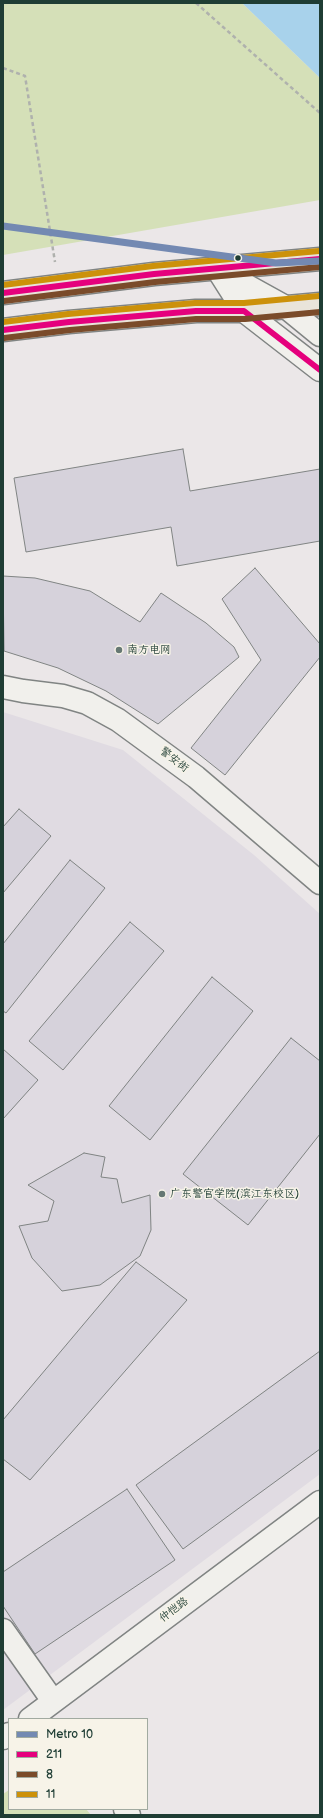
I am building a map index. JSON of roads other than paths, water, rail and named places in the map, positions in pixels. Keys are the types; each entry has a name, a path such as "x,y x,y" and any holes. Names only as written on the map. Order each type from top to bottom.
{"main road":[{"path":"3,293 154,274 218,270 320,259"},
{"path":"3,330 69,322 196,311 244,311 320,304"}],"street":[{"path":"218,270 287,308 320,335"},
{"path":"218,270 244,311 320,370"},
{"name":"警安街","path":"3,687 63,696 87,703 118,720 196,777 320,883"},
{"name":"仲恺路","path":"32,1718 53,1708 320,1502"},
{"path":"3,1630 53,1708"}],"water":[{"path":"242,3 320,3 320,78"}],"metro line":[{"name":"10","path":"3,226 276,263 320,261"}],"place":[{"name":"南方电网","path":"119,650"},
{"name":"广东警官学院(滨江东校区)","path":"162,1194"}]}
